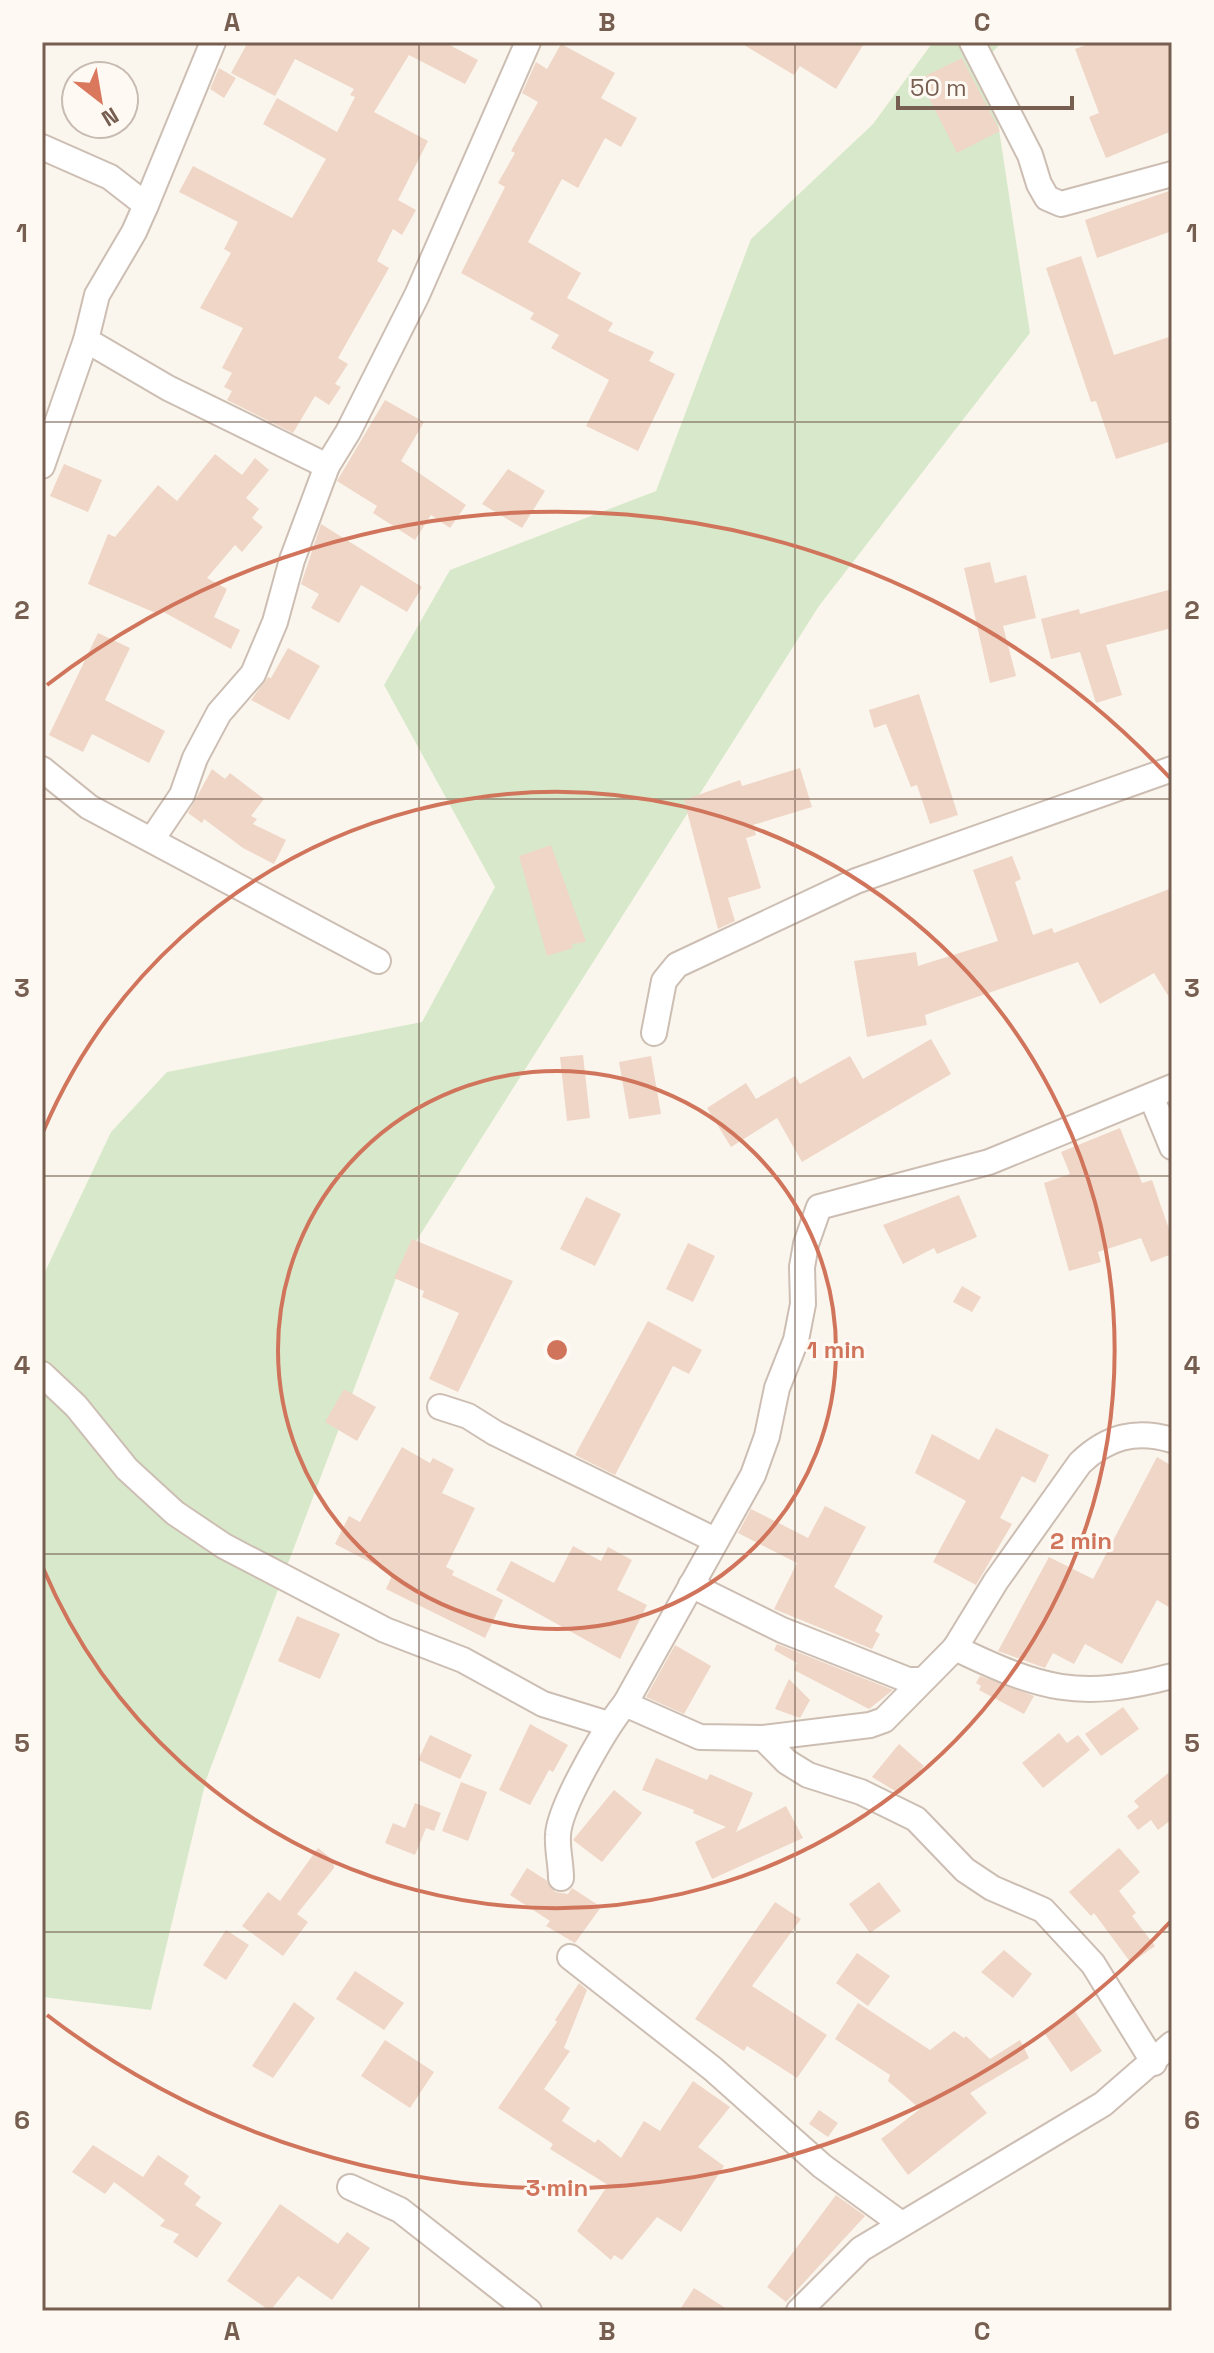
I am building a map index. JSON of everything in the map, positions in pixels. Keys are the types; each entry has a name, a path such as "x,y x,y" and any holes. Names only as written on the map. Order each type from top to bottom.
{"street":[{"path":"42,466 86,340 97,295 146,205 213,42"},
{"path":"153,838 182,795 195,758 219,713 253,674 275,622 292,560 327,466 348,432 417,295 528,42"},
{"path":"972,42 1030,155 1047,198 1061,204 1172,174"},
{"path":"42,147 110,177 146,205"},
{"path":"86,340 168,388 327,466"},
{"path":"42,769 89,807 153,838 378,961"},
{"path":"654,1033 664,981 677,965 856,881 1172,769"},
{"path":"561,1878 558,1835 564,1814 608,1724 625,1704 753,1475 767,1436 777,1388 796,1340 803,1304 804,1255 819,1207 989,1162 1162,1092 1172,1147"},
{"path":"42,1374 76,1406 127,1469 175,1513 224,1546 385,1630 463,1660 529,1697 608,1724"},
{"path":"440,1407 468,1416 495,1433 715,1540"},
{"path":"625,1704 700,1737 763,1738 870,1725 884,1720 920,1680 930,1675 955,1648 996,1581 1080,1463 1097,1446 1122,1436 1153,1434 1172,1440"},
{"path":"691,1585 782,1630 908,1680 920,1680"},
{"path":"955,1648 1019,1679 1069,1690 1103,1691 1172,1676"},
{"path":"763,1738 777,1754 808,1775 861,1792 916,1819 965,1870 992,1888 1043,1910 1093,1964 1154,2063"},
{"path":"570,1957 713,2069 822,2166 900,2223"},
{"path":"799,2311 861,2249 1103,2104 1154,2063 1172,2044"},
{"path":"350,2187 400,2210 529,2311"}],"green space":[{"path":"933,42 1002,42 988,57 1030,333 819,606 401,1265 206,1780 151,2010 42,1997 42,1278 111,1132 167,1072 422,1022 495,887 384,685 450,570 656,491 751,239 873,124"}],"building":[{"path":"248,42 444,42 478,60 465,84 409,55 374,112 428,141 398,200 416,210 402,235 393,229 377,261 389,268 338,358 348,364 335,384 341,387 329,405 315,396 293,433 227,400 232,391 224,387 232,373 222,368 243,328 200,308 231,253 224,249 238,222 179,192 193,166 292,218 326,159 263,124 277,98 337,132 355,97 350,95 354,89 295,59 275,96 231,73"},
{"path":"739,42 865,42 836,89 800,66 794,75"},
{"path":"1094,42 1172,42 1172,131 1106,158 1089,117 1099,113 1075,49"},
{"path":"561,44 615,73 601,98 637,118 621,147 605,138 578,188 562,179 528,242 581,273 567,298 613,323 608,331 654,352 649,361 675,374 638,451 586,426 609,380 551,348 559,335 530,319 534,313 461,273 505,187 498,183 515,153 511,151 538,102 522,93 536,62 547,69"},
{"path":"962,58 1000,131 957,153 919,79"},
{"path":"219,68 236,78 224,98 210,89"},
{"path":"1172,190 1172,231 1097,258 1085,220"},
{"path":"1081,256 1114,355 1172,336 1172,441 1116,459 1096,401 1091,402 1046,268"},
{"path":"385,400 424,422 401,461 466,505 450,528 431,515 415,540 373,513 377,506 337,481"},
{"path":"215,454 242,475 255,458 269,470 246,498 259,509 252,518 263,527 242,552 235,545 207,578 227,589 214,617 240,630 231,649 160,610 158,614 88,584 108,534 115,537 158,485 177,501"},
{"path":"64,464 102,480 88,512 50,496"},
{"path":"508,469 545,491 522,528 482,504"},
{"path":"321,524 422,587 407,612 361,585 339,623 311,608 319,594 301,584"},
{"path":"990,562 995,583 1026,575 1036,618 1003,626 1016,676 990,683 964,568"},
{"path":"1172,589 1172,628 1106,645 1122,695 1096,703 1080,652 1051,659 1041,619 1079,609 1080,614"},
{"path":"98,633 130,648 105,700 165,731 149,763 92,734 83,752 49,735"},
{"path":"288,648 320,666 289,720 251,700 268,677 271,678"},
{"path":"919,694 958,815 930,824 917,785 911,787 886,724 874,728 869,710"},
{"path":"800,768 812,807 753,825 756,835 746,838 761,888 728,898 735,921 718,929 684,800 740,780 742,786"},
{"path":"212,769 225,779 230,773 264,799 251,816 257,819 253,824 286,840 274,864 243,848 204,819 202,823 188,813"},
{"path":"551,845 586,942 572,944 573,948 547,956 519,856"},
{"path":"1012,856 1021,879 1015,882 1033,935 1052,928 1054,933 1172,888 1172,1002 1154,973 1100,1004 1078,962 925,1015 927,1025 867,1037 854,961 916,952 918,966 998,941 973,870"},
{"path":"931,1039 951,1074 802,1162 777,1118 731,1147 707,1108 746,1083 756,1099 795,1076 800,1084 850,1056 863,1079"},
{"path":"583,1055 590,1118 567,1121 560,1057"},
{"path":"651,1056 661,1114 629,1119 619,1062"},
{"path":"1120,1128 1142,1183 1152,1180 1172,1238 1172,1254 1151,1262 1141,1238 1098,1252 1101,1262 1069,1271 1044,1183 1070,1174 1061,1152"},
{"path":"959,1195 977,1237 937,1254 934,1248 903,1264 883,1225"},
{"path":"586,1197 621,1214 595,1266 560,1249"},
{"path":"412,1239 513,1281 458,1392 429,1379 459,1313 422,1297 424,1291 394,1278"},
{"path":"688,1243 715,1256 693,1302 666,1289"},
{"path":"962,1286 981,1297 972,1312 953,1302"},
{"path":"648,1321 702,1350 689,1374 673,1366 615,1475 575,1455"},
{"path":"344,1389 376,1407 357,1441 325,1422"},
{"path":"996,1428 1049,1455 1035,1483 1022,1476 1000,1518 1012,1524 976,1585 933,1562 966,1501 915,1473 932,1434 979,1460"},
{"path":"402,1447 430,1463 433,1458 454,1469 442,1493 475,1508 446,1567 454,1571 452,1575 503,1600 485,1638 386,1589 393,1574 335,1544 349,1516 360,1522"},
{"path":"1157,1457 1172,1466 1172,1609 1157,1600 1122,1664 1085,1644 1074,1664 1053,1653 1045,1668 998,1651 1049,1557 1093,1579"},
{"path":"825,1506 866,1527 834,1587 883,1616 875,1631 880,1634 872,1649 774,1609 797,1563 738,1533 751,1509 808,1538"},
{"path":"573,1546 601,1561 608,1547 632,1560 617,1590 647,1605 620,1659 496,1590 511,1561 554,1583"},
{"path":"297,1616 340,1634 320,1679 278,1661"},
{"path":"777,1644 893,1690 869,1709 794,1670 797,1663 774,1650"},
{"path":"675,1645 711,1666 684,1714 646,1697"},
{"path":"980,1676 1034,1696 1024,1714 979,1690 981,1686 976,1683"},
{"path":"789,1679 810,1700 800,1718 775,1709"},
{"path":"1123,1707 1139,1729 1101,1756 1085,1734"},
{"path":"530,1724 568,1745 553,1772 549,1770 530,1805 499,1790"},
{"path":"1059,1733 1067,1743 1078,1735 1090,1750 1043,1788 1022,1763"},
{"path":"430,1735 472,1755 460,1779 418,1760"},
{"path":"899,1744 924,1766 900,1794 872,1777"},
{"path":"656,1758 707,1780 710,1774 753,1793 736,1832 786,1806 803,1838 712,1879 695,1842 726,1827 693,1813 694,1810 642,1790"},
{"path":"1172,1770 1172,1819 1158,1830 1151,1820 1138,1830 1127,1816 1139,1807 1134,1801"},
{"path":"461,1782 487,1792 468,1841 442,1831"},
{"path":"614,1790 642,1813 602,1862 573,1840"},
{"path":"415,1803 441,1813 434,1831 426,1828 415,1855 385,1843 393,1823 405,1828"},
{"path":"318,1848 333,1860 334,1868 297,1914 308,1922 283,1956 242,1926 268,1892 280,1901"},
{"path":"1119,1848 1140,1872 1119,1891 1136,1913 1132,1916 1155,1946 1131,1963 1094,1913 1091,1916 1069,1892"},
{"path":"527,1868 546,1880 555,1892 568,1894 572,1888 601,1907 575,1943 546,1926 550,1921 510,1895"},
{"path":"879,1882 901,1911 870,1933 849,1904"},
{"path":"775,1902 801,1919 752,1986 827,2035 797,2078 747,2046 744,2051 695,2019"},
{"path":"226,1930 249,1945 226,1980 203,1965"},
{"path":"1004,1950 1032,1974 1013,1998 981,1972"},
{"path":"857,1953 890,1976 868,2006 836,1983"},
{"path":"355,1971 404,2003 384,2030 336,1999"},
{"path":"579,1983 587,1990 564,2048 570,2051 544,2089 570,2108 562,2121 595,2143 598,2139 621,2158 644,2121 660,2131 693,2081 730,2107 698,2147 724,2166 681,2232 657,2217 622,2260 614,2255 611,2260 577,2231 608,2185 550,2149 553,2144 498,2108 557,2022 555,2020"},
{"path":"294,2002 315,2018 273,2078 252,2066"},
{"path":"858,2003 930,2050 954,2031 964,2038 966,2036 990,2059 1020,2040 1029,2058 970,2093 987,2113 908,2175 881,2139 920,2109 888,2081 890,2075 835,2039"},
{"path":"1074,2010 1102,2051 1071,2072 1043,2031"},
{"path":"385,2040 434,2072 410,2108 361,2076"},
{"path":"819,2110 838,2123 828,2137 809,2124"},
{"path":"93,2145 143,2177 158,2155 189,2176 184,2184 201,2197 195,2205 222,2223 197,2258 173,2242 179,2234 160,2226 165,2220 114,2182 105,2194 72,2172"},
{"path":"836,2195 865,2216 786,2302 767,2287"},
{"path":"280,2204 338,2244 347,2232 370,2248 332,2300 298,2276 270,2311 227,2281"},
{"path":"694,2288 730,2311 679,2311"}]}
